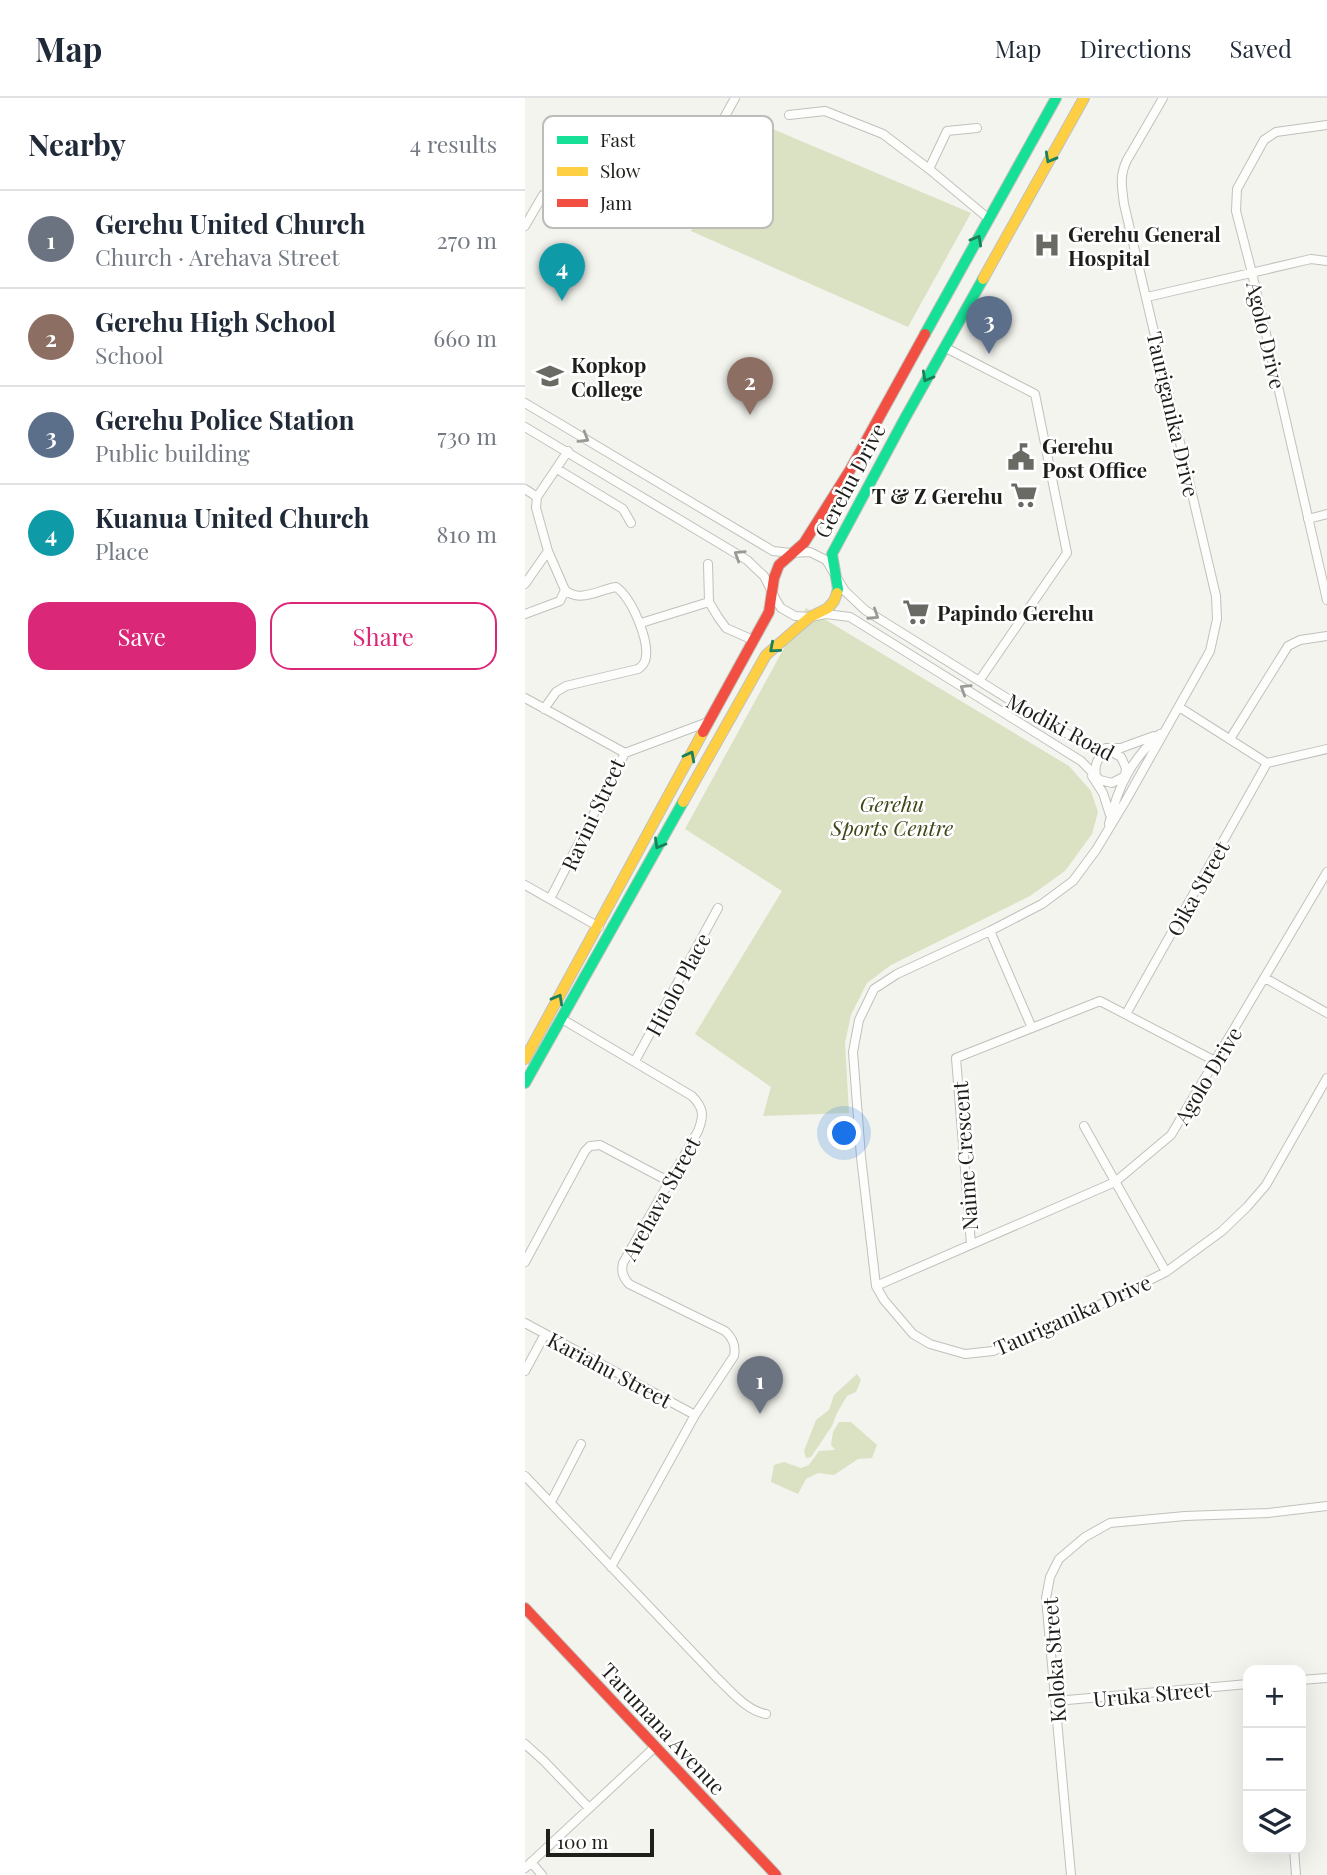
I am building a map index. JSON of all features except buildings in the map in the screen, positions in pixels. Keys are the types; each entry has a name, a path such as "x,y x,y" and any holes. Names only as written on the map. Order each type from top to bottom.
{"street":[{"path":"725,116 735,98"},
{"name":"Gerehu Drive","path":"525,1059 769,612 774,578 779,565 804,543 850,470 1056,98"},
{"name":"Gerehu Drive","path":"525,1083 766,655 810,617 834,601 838,589 832,554 1083,98"},
{"name":"Tauriganika Drive","path":"1163,98 1127,160 1120,180 1216,596 1217,619 1210,651 1150,760 1096,850 1073,881 1042,904 897,974 874,989 859,1020 853,1052 861,1157 876,1286 884,1300 913,1334 930,1344 965,1354 993,1351 1093,1308 1165,1272 1221,1231 1266,1185 1327,1078"},
{"path":"789,115 825,111 883,134 989,219"},
{"name":"Agolo Drive","path":"1327,125 1276,132 1264,140 1237,189 1236,211 1327,600"},
{"path":"929,169 947,131 977,128"},
{"path":"525,226 543,195"},
{"path":"1147,298 1311,259 1327,261"},
{"path":"957,277 976,289"},
{"path":"944,347 1035,394 1067,553 979,681"},
{"name":"Modiki Road","path":"525,403 773,551 810,552 826,560 845,591 865,610 1034,715 1093,748 1110,751 1121,757 1126,768 1125,776 1112,783 1100,780 1081,761 850,617 826,614 795,616 781,608 764,576 747,560 525,427"},
{"path":"544,709 556,692 566,686 638,669 646,656 641,623 627,597 616,587 576,597 565,590 548,551 536,508 537,496 568,451"},
{"path":"557,469 623,509 631,523"},
{"path":"525,489 537,496"},
{"path":"1308,519 1327,514"},
{"path":"525,584 548,551"},
{"path":"708,564 709,602 726,628 753,640"},
{"path":"525,614 559,601 565,590"},
{"path":"641,623 709,602"},
{"path":"1230,739 1288,646 1300,640 1327,636"},
{"name":"Ravini Street","path":"525,698 625,753 550,899"},
{"path":"1179,708 1267,763 1327,749"},
{"path":"625,753 708,722"},
{"path":"1093,748 1121,748 1165,730"},
{"name":"Tauriganika Drive","path":"1107,832 1114,803 1125,776 1143,750 1165,730"},
{"path":"1107,832 1110,815 1103,793 1092,773 1103,753 1110,751"},
{"name":"Oika Street","path":"1126,1014 1267,763"},
{"name":"Agolo Drive","path":"876,1286 1115,1182 1171,1135 1327,872"},
{"path":"525,885 599,927"},
{"name":"Hitolo Place","path":"635,1061 718,908"},
{"path":"990,931 1032,1028"},
{"path":"1265,978 1327,1013"},
{"name":"Naime Crescent","path":"971,1244 956,1058 1100,1001 1215,1061"},
{"name":"Arehava Street","path":"562,1019 635,1061 698,1102 703,1113 698,1131 623,1263 622,1275 629,1284 725,1331 734,1342 734,1356 695,1415 611,1567"},
{"path":"1084,1126 1165,1272"},
{"path":"525,1262 590,1146 600,1144 670,1182"},
{"name":"Kariahu Street","path":"525,1323 695,1415"},
{"path":"525,1371 545,1334"},
{"path":"551,1502 581,1444"},
{"path":"525,1476 718,1679 750,1708 766,1714"},
{"name":"Koloka Street","path":"1071,1875 1046,1598 1050,1577 1059,1559 1085,1537 1109,1523 1185,1516 1268,1513 1327,1506"},
{"name":"Tarumana Avenue","path":"528,1616 776,1875"},
{"path":"1306,1680 1327,1678"},
{"name":"Uruka Street","path":"1056,1701 1243,1684"},
{"path":"525,1744 589,1808"},
{"path":"543,1875 528,1865 655,1747"},
{"path":"1294,1854 1296,1875"}],"green space":[{"path":"773,129 971,213 908,327 691,231 692,228 773,228"},
{"name":"Gerehu Sports Centre","path":"806,608 1069,766 1091,791 1098,812 1092,834 1065,871 1030,896 891,965 867,983 851,1015 845,1043 849,1113 763,1116 771,1087 695,1034 782,891 685,829"},
{"path":"857,1374 861,1380 856,1392 847,1396 832,1426 811,1457 806,1458 804,1451 816,1420 829,1410 834,1395"},
{"path":"839,1422 851,1422 877,1445 872,1458 858,1459 834,1475 818,1473 806,1479 798,1494 771,1482 774,1465 784,1462 801,1468 809,1465 819,1451 835,1450 831,1445 833,1432"}],"traffic: fast":[{"path":"925,334 1056,98"},
{"path":"837,593 832,554 983,279"},
{"path":"525,1083 683,802"}],"traffic: slow":[{"path":"983,279 1084,98"},
{"path":"683,802 766,655 810,617 828,608 837,593"},
{"path":"525,1059 703,732"}],"traffic: jam":[{"path":"703,732 769,612 774,578 779,565 804,543 850,470 925,334"},
{"path":"525,1608 776,1875"}],"place":[{"name":"Gerehu General Hospital","path":"1047,245"},
{"name":"Kuanua United Church","path":"562,301"},
{"name":"Gerehu Police Station","path":"989,354"},
{"name":"Kopkop College","path":"550,376"},
{"name":"Gerehu High School","path":"750,415"},
{"name":"Gerehu Post Office","path":"1021,457"},
{"name":"T & Z Gerehu","path":"1024,495"},
{"name":"Papindo Gerehu","path":"916,612"},
{"name":"Gerehu United Church","path":"760,1414"}]}
